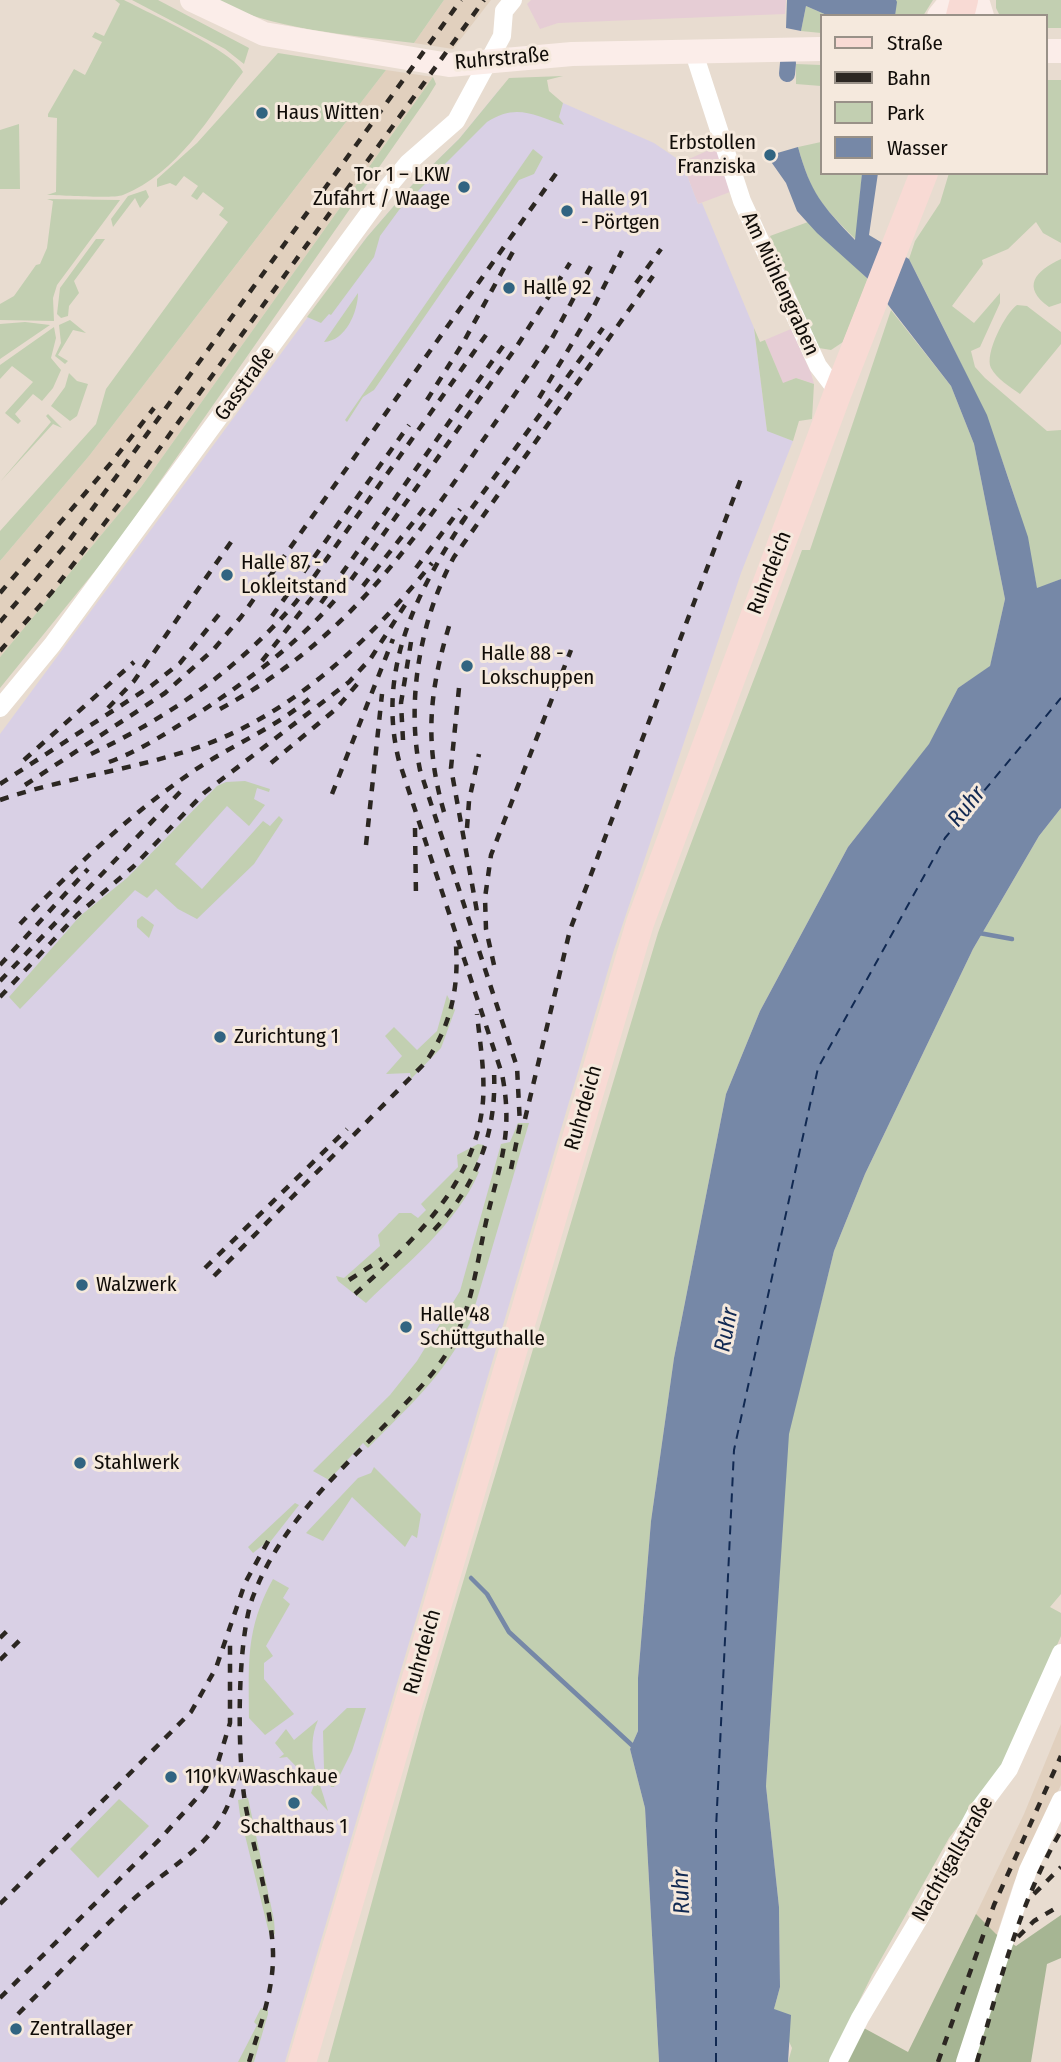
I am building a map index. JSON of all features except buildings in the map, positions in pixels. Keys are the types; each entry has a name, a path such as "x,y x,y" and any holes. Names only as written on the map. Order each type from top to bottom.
{"main road":[{"name":"Ruhrstraße","path":"191,0 264,34 391,53 449,65 572,54 820,49"},
{"path":"941,14 952,0"},
{"name":"Ruhrdeich","path":"302,2062 636,934 838,392 923,175"}],"street":[{"name":"Gasstraße","path":"0,708 52,645 388,187 408,163 456,121 502,36 504,12 513,0"},
{"name":"Am Mühlengraben","path":"693,50 742,201 818,366 838,392"},
{"name":"Nachtigallstraße","path":"838,2062 859,2018 920,1917 976,1813 1009,1769 1061,1653"},
{"path":"965,2062 1028,1870 1061,1800"}],"shaded area":[{"path":"444,0 491,0 453,49 414,43"},
{"path":"531,0 786,0 785,14 558,23 540,29 527,4"},
{"path":"386,70 433,77 141,487 0,657 0,561 89,456"},
{"path":"500,89 559,116 563,103 654,143 682,162 754,328 767,430 793,441 741,573 614,950 285,2062 0,2062 0,734 367,237 412,185 459,139"},
{"path":"716,147 730,192 698,204 682,162"},
{"path":"791,329 814,384 796,378 783,384 765,340"},
{"path":"1061,1724 1061,1785 1013,1885 955,2062 923,2062 976,1914 1024,1814"}],"green space":[{"path":"115,0 124,0 189,33 224,54 243,72 191,142 160,173 143,185 117,196 47,195 56,192 57,118 48,117 48,114 74,69 85,75 102,42 92,37 95,32 104,36 120,4"},
{"path":"132,0 158,0 249,48 244,64 225,49"},
{"path":"211,0 444,0 414,43 336,34 285,24 259,18"},
{"path":"896,0 933,0 924,14 895,14"},
{"path":"996,0 1061,0 1061,28 1047,28 1047,14 999,14"},
{"path":"806,6 824,14 820,14 820,33 801,31"},
{"path":"278,53 386,70 89,456 0,561 0,531 96,424 106,389 228,222 219,215 224,208 203,192 197,200 191,196 198,186 184,176 176,186 170,183 157,187 157,179 197,143"},
{"path":"796,64 820,65 820,86 796,84"},
{"path":"563,76 547,80 549,91 563,103 559,117 564,125 516,112 497,116 487,122 399,210 380,236 374,257 331,315 321,323 307,317 367,237 412,185 459,139 509,78"},
{"path":"433,77 436,84 428,97 112,550 0,688 0,657 141,487"},
{"path":"1047,80 1061,80 1061,243 1043,233 1036,222 1008,249 982,260 983,264 952,306 974,323 1000,293 1000,303 980,347 971,351 975,367 1047,431 1061,430 1061,579 1037,589 1028,544 1002,459 968,379 909,259 915,241 940,203 948,175 1047,175"},
{"path":"19,124 20,189 0,189 0,130"},
{"path":"820,142 820,175 862,175 856,240 819,199 808,178 798,147"},
{"path":"533,149 543,157 534,174 519,180 374,390 363,397 347,422 345,420"},
{"path":"146,190 149,197 140,208 135,198 113,227 111,219 128,196"},
{"path":"47,199 120,200 57,285 53,298 54,321 0,320 0,304 14,296 36,265 40,264 47,248 53,201"},
{"path":"808,222 868,279 843,342 831,350 819,348 770,236"},
{"path":"96,239 105,239 74,281 79,293 69,306 68,316 61,318 57,314 60,288"},
{"path":"1061,259 1061,303 1049,307 1035,293 1035,280 1044,269"},
{"path":"358,293 356,308 349,324 339,336 324,342"},
{"path":"1017,305 1027,306 1061,332 1061,344 1020,394 997,376 990,362 997,334"},
{"path":"891,310 951,386 974,444 1005,599 990,667 958,688 929,745 848,847 760,1011 726,1094 674,1358 651,1521 638,1678 638,1731 630,1749 645,1808 659,2062 328,2062 424,1712 658,933 802,550 810,550"},
{"path":"70,320 86,333 73,330 58,355 68,361 65,364 55,356 61,343 59,325"},
{"path":"25,322 50,325 0,359 0,324"},
{"path":"54,327 56,338 51,358 61,370 53,388 42,401 33,394 15,414 21,421 18,424 5,413 33,382 12,366 0,379 0,365"},
{"path":"754,328 760,342 765,340 783,383 796,378 814,384 812,419 799,421 793,441 767,431"},
{"path":"69,373 77,381 88,384 77,416 70,421 51,406 65,387"},
{"path":"48,414 62,428 53,424 0,482 51,422 46,416"},
{"path":"245,781 270,789 269,792 257,788 254,799 265,805 249,826 227,806 175,864 202,889 263,821 270,826 279,816 283,820 254,864 197,919 178,909 156,889 147,898 135,890 20,1009 9,997 80,916 127,878 217,786 226,782"},
{"path":"1061,808 1061,1594 1050,1607 1061,1613 1061,1636 1015,1742 988,1788 949,1838 872,1975 829,2062 788,2062 792,2048 774,2009 780,1987 779,1907 766,1786 788,1434 834,1251 865,1174 973,949 1039,836"},
{"path":"142,916 154,925 149,938 137,927 137,920"},
{"path":"447,995 455,1010 441,1048 411,1079 410,1073 386,1074 402,1056 385,1036 394,1027 417,1050 437,1031"},
{"path":"518,1123 529,1123 470,1323 460,1342 424,1390 368,1448 363,1443 329,1480 313,1471 390,1395 417,1361 460,1291 501,1144 510,1142"},
{"path":"478,1144 484,1145 474,1169 479,1172 469,1191 444,1226 414,1258 366,1303 338,1281 336,1276 344,1278 380,1246 378,1235 399,1213 411,1213 418,1218 426,1210 421,1204 458,1167 457,1155"},
{"path":"374,1467 421,1514 417,1538 412,1535 405,1547 352,1497 323,1541 306,1533 358,1478 371,1473"},
{"path":"295,1503 299,1505 267,1546 263,1545 253,1553 248,1547"},
{"path":"273,1579 289,1588 283,1598 290,1604 266,1646 273,1656 264,1663 264,1679 294,1714 265,1735 249,1718 249,1663 257,1614"},
{"path":"347,1708 366,1708 352,1751 334,1787 331,1787 324,1769 323,1731"},
{"path":"318,1720 314,1732 313,1755 328,1811 311,1793 314,1785 287,1757 279,1758 284,1754 275,1743 286,1729 294,1740"},
{"path":"248,1798 274,1920 275,1934 270,1937 240,1815 238,1800"},
{"path":"119,1799 149,1826 98,1878 70,1849"},
{"path":"976,1914 996,1934 1016,1946 1061,1915 1061,1958 1047,1964 1031,2062 845,2062 862,2027 908,2052"},
{"path":"261,2008 268,2010 268,2014 254,2062 238,2062 257,2025 254,2022"}],"water":[{"path":"787,0 897,2 895,14 824,14 806,6 801,31 786,28"},
{"name":"Ruhr","path":"798,147 819,198 855,240 862,175 878,175 869,235 909,259 987,415 1028,537 1037,588 1061,579 1061,808 1039,836 973,949 865,1174 834,1251 789,1434 766,1786 779,1907 780,1987 774,2009 791,2015 788,2062 659,2062 645,1808 630,1749 638,1731 638,1678 651,1521 674,1358 726,1094 760,1011 848,847 929,744 958,688 990,666 1005,599 974,444 951,386 868,279 797,211 786,183 767,156"}],"waterway":[{"path":"787,74 788,63"},
{"path":"979,933 1012,939"},
{"path":"471,1578 487,1594 509,1632 635,1748"}],"ferry route":[{"path":"716,2062 716,1829 734,1450 818,1068 945,838 1061,698"}],"railway":[{"path":"0,622 68,542 461,0"},
{"path":"0,651 52,592 120,503 484,0"},
{"path":"25,785 165,693 214,649 241,617 560,168"},
{"path":"427,400 463,343 515,248"},
{"path":"636,283 661,249"},
{"path":"539,398 591,312 622,251"},
{"path":"220,709 298,658 332,629 391,566 446,494 539,359 594,261"},
{"path":"109,762 155,740 259,671 296,640 330,606 517,346 570,263"},
{"path":"511,1169 520,1125 517,1067 420,770 415,716 419,661 432,607 454,557 653,276"},
{"path":"461,523 603,328"},
{"path":"91,754 149,724 202,689 227,670 274,626 296,602 486,335"},
{"path":"321,603 508,339"},
{"path":"0,593 111,463 154,408"},
{"path":"272,616 409,425"},
{"path":"525,1119 570,930 742,476"},
{"path":"363,586 426,506"},
{"path":"416,568 460,509"},
{"path":"249,2062 269,1994 273,1952 266,1898 246,1808 241,1761 241,1668 248,1614 266,1568 296,1521 333,1478 422,1386 448,1351 468,1304 506,1133 502,1074 399,761 393,727 397,663 406,632 432,573 467,515"},
{"path":"108,708 134,681 231,542"},
{"path":"0,800 196,748 265,716 297,696 355,647 432,563"},
{"path":"262,661 314,595"},
{"path":"0,997 77,915 133,867 204,793 349,682 371,658 405,605"},
{"path":"0,784 151,686 180,663 221,612"},
{"path":"444,812 434,763 432,717 437,672 450,623"},
{"path":"332,794 393,639"},
{"path":"403,740 401,703 411,642"},
{"path":"494,965 486,929 485,898 491,855 571,650"},
{"path":"24,760 134,662"},
{"path":"271,763 336,709 359,682"},
{"path":"459,688 451,768 478,917"},
{"path":"366,845 382,694"},
{"path":"20,924 81,863 146,806 192,772 281,719 309,699"},
{"path":"467,828 469,801 479,754"},
{"path":"0,981 182,790"},
{"path":"415,828 416,897"},
{"path":"0,965 88,869"},
{"path":"214,1276 425,1063 441,1036 451,1007 456,978 456,946"},
{"path":"355,1294 419,1232 455,1185 468,1159 478,1131 483,1101 483,1068 477,1014"},
{"path":"434,1230 462,1195 481,1157 492,1116 494,1072"},
{"path":"205,1268 347,1129"},
{"path":"349,1280 382,1259"},
{"path":"0,1904 191,1712 216,1668 245,1583 271,1536"},
{"path":"0,1638 9,1629"},
{"path":"0,1660 20,1640"},
{"path":"0,1998 161,1838 204,1790 215,1772 230,1723 230,1645"},
{"path":"938,2062 994,1905 1061,1756"},
{"path":"18,2014 128,1904 198,1847 224,1814 233,1793 238,1767"},
{"path":"977,2062 1022,1914 1061,1831"},
{"path":"1034,1894 1061,1867"},
{"path":"1018,1937 1034,1921 1061,1905"}],"place":[{"name":"Haus Witten","path":"262,113"},
{"name":"Erbstollen Franziska","path":"770,155"},
{"name":"Tor 1 – LKW Zufahrt / Waage","path":"464,187"},
{"name":"Halle 91 - Pörtgen","path":"567,211"},
{"name":"Halle 92","path":"509,288"},
{"name":"Halle 87 - Lokleitstand","path":"227,575"},
{"name":"Halle 88 - Lokschuppen","path":"467,666"},
{"name":"Zurichtung 1","path":"220,1037"},
{"name":"Walzwerk","path":"82,1285"},
{"name":"Halle 48 Schüttguthalle","path":"406,1327"},
{"name":"Stahlwerk","path":"80,1463"},
{"name":"110 kV Waschkaue","path":"171,1777"},
{"name":"Schalthaus 1","path":"294,1803"},
{"name":"Zentrallager","path":"16,2029"}]}
